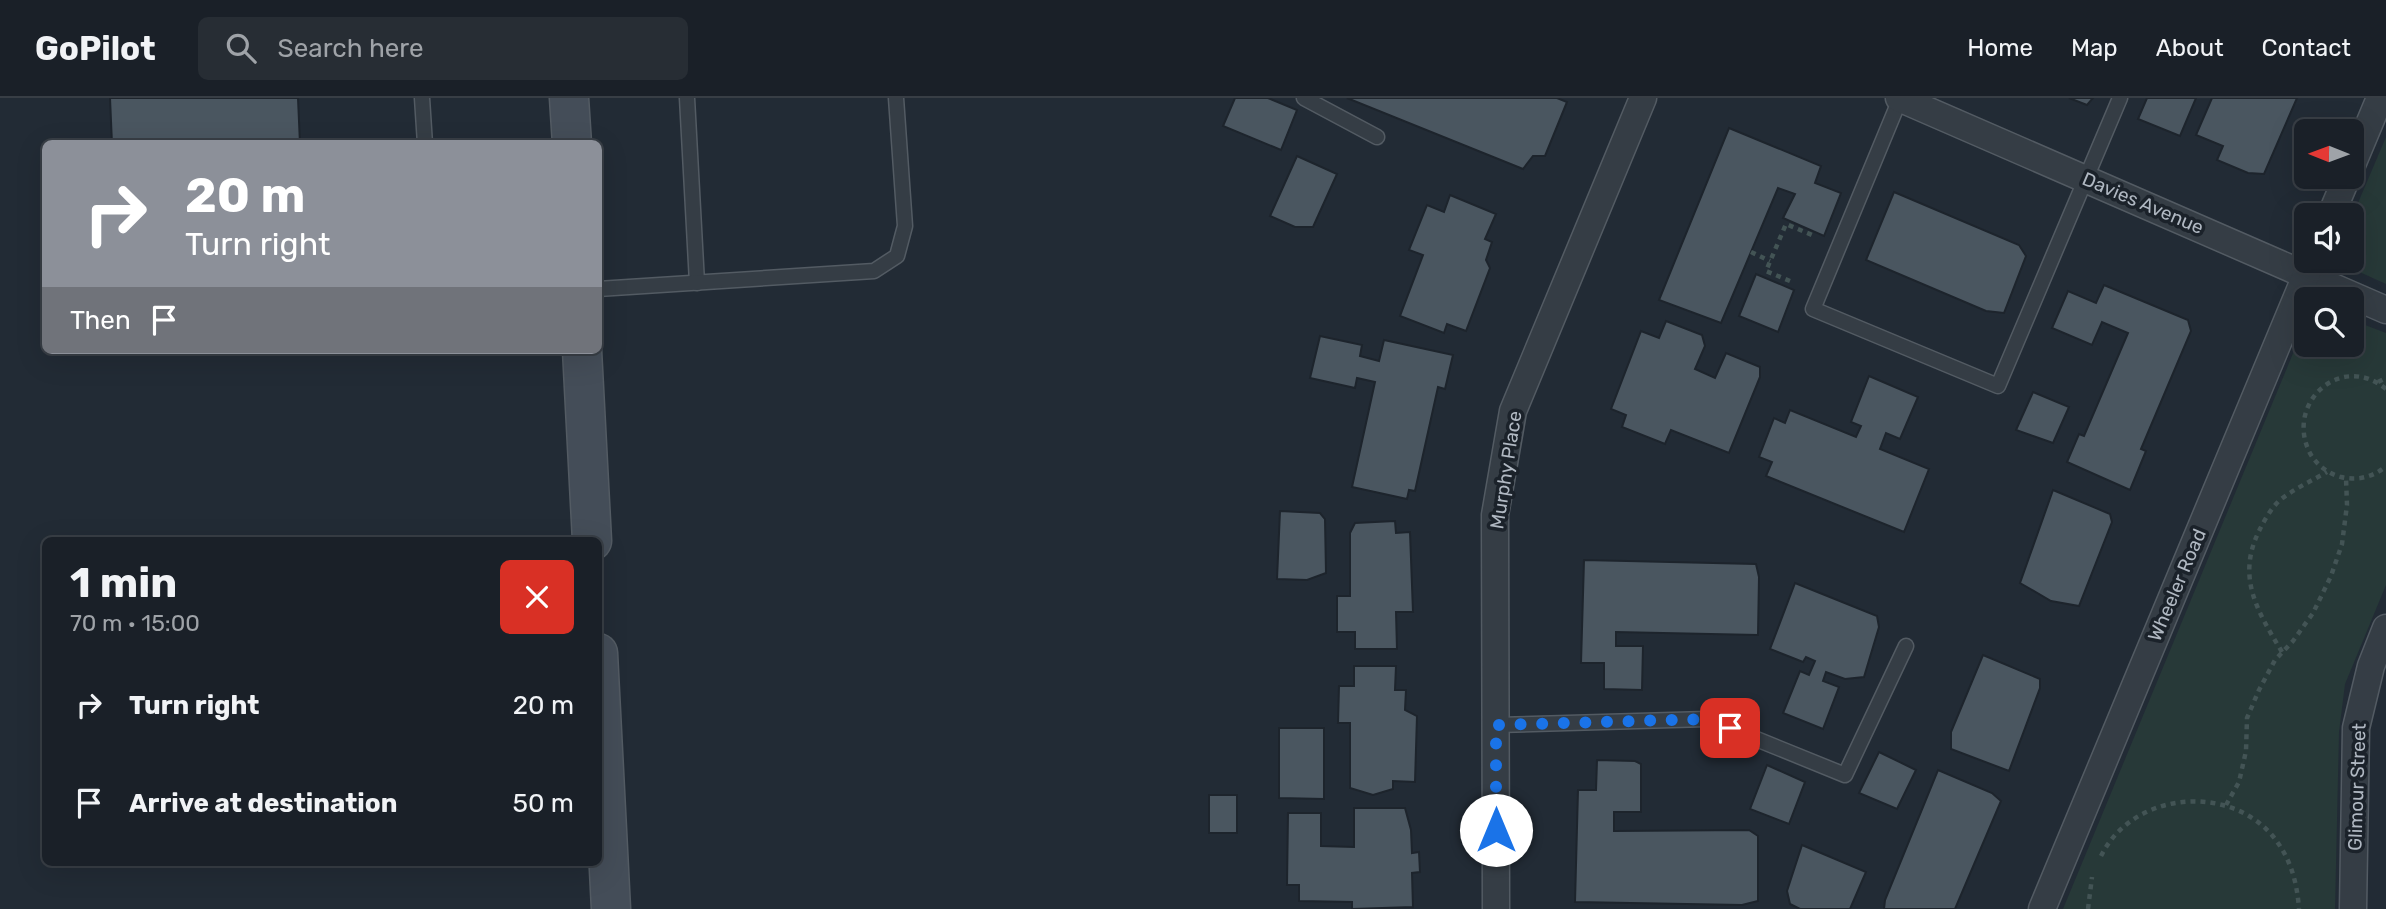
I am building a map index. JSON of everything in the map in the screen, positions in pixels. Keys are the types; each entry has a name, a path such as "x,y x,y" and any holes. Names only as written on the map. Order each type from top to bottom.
{"main road":[{"path":"569,98 572,140"},
{"path":"582,354 592,537"},
{"path":"602,732 611,909"}],"street":[{"name":"Murphy Place","path":"1496,909 1495,514 1513,411 1643,98"},
{"name":"Davies Avenue","path":"1900,98 2084,178 2294,261"},
{"path":"2364,137 2381,98"},
{"name":"Wheeler Road","path":"2042,909 2307,273"},
{"name":"Davies Avenue","path":"2320,273 2386,310"},
{"name":"Glimour Street","path":"2353,909 2356,728 2371,666 2386,628"}],"lane":[{"path":"422,98 425,140"},
{"path":"687,98 697,284"},
{"path":"602,289 874,271 897,256 905,226 896,98"},
{"path":"1304,98 1377,137"},
{"path":"1900,98 1813,309 1998,386 2120,98"},
{"path":"1496,725 1707,719 1845,775 1906,646"}],"path":[{"path":"1790,281 1766,271 1786,224 1812,235"},
{"path":"1751,252 1770,261"},
{"path":"2386,389 2378,382 2362,377 2344,377 2328,383 2314,395 2305,410 2302,428 2305,445 2314,460 2327,472 2346,478 2364,478 2386,466"},
{"path":"2378,382 2386,378"},
{"path":"2282,652 2253,599 2249,576 2250,550 2263,523 2279,501 2327,472"},
{"path":"2226,805 2239,782 2246,751 2247,718 2275,660 2313,613 2331,576 2342,544 2347,505 2346,478"},
{"path":"2098,861 2120,830 2143,813 2169,803 2198,800 2226,805 2250,817 2271,834 2287,856 2297,881 2299,909"},
{"path":"2088,909 2091,878 2095,870"}],"shaded area":[{"path":"2386,137 2386,284 2362,273 2364,273 2364,203 2358,203"},
{"path":"2364,325 2386,333 2386,585 2345,684 2339,732 2335,909 2063,909 2294,351 2294,357 2364,357"}],"building":[{"path":"110,98 298,98 300,140 112,140"},
{"path":"1235,98 1268,98 1297,110 1281,150 1223,126"},
{"path":"1347,98 1557,98 1567,102 1545,156 1533,156 1523,169"},
{"path":"2069,98 2093,98 2087,105"},
{"path":"2147,98 2196,98 2180,136 2138,119"},
{"path":"2212,98 2297,98 2264,174 2248,173 2217,160 2223,146 2196,135"},
{"path":"1729,128 1821,166 1815,183 1841,193 1824,236 1783,218 1795,194 1778,188 1721,323 1659,300"},
{"path":"1297,156 1337,174 1313,227 1295,227 1270,216"},
{"path":"1894,192 2019,245 2026,256 2004,313 1986,311 1866,260"},
{"path":"1450,195 1496,214 1485,239 1492,242 1486,260 1490,268 1466,331 1447,324 1444,333 1400,316 1423,255 1409,250 1427,205 1444,212"},
{"path":"1756,274 1794,290 1778,332 1739,316"},
{"path":"2104,285 2188,320 2191,331 2141,449 2146,451 2130,490 2067,462 2079,434 2084,436 2128,333 2102,322 2092,345 2052,328 2068,291 2096,303"},
{"path":"1666,321 1702,335 1705,346 1695,369 1715,378 1726,353 1760,367 1760,377 1729,453 1671,430 1665,444 1622,427 1626,415 1611,409 1641,331 1659,338"},
{"path":"1320,336 1362,345 1360,356 1379,361 1384,340 1453,355 1445,389 1438,387 1415,491 1409,490 1407,499 1352,487 1375,382 1357,378 1355,388 1310,378"},
{"path":"1869,376 1918,397 1900,439 1886,433 1880,449 1929,469 1904,532 1766,476 1772,462 1759,457 1774,418 1785,423 1790,410 1856,437 1861,426 1851,422"},
{"path":"2033,392 2069,407 2053,443 2016,430"},
{"path":"2053,490 2110,514 2112,522 2079,606 2051,601 2020,583"},
{"path":"1280,511 1320,513 1325,519 1326,573 1307,580 1277,579"},
{"path":"1395,521 1396,533 1410,532 1413,612 1396,612 1397,649 1355,649 1355,632 1337,632 1337,596 1350,596 1350,533 1355,523"},
{"path":"1584,560 1756,564 1759,577 1758,635 1616,632 1616,646 1643,646 1642,690 1604,689 1604,663 1581,663"},
{"path":"1795,583 1877,616 1879,627 1864,677 1845,679 1826,672 1823,681 1839,687 1823,729 1783,713 1800,671 1809,675 1815,661 1806,657 1803,662 1770,649"},
{"path":"1983,655 2040,679 2040,688 2009,771 1951,749 1951,732"},
{"path":"1354,666 1396,666 1395,690 1406,690 1405,710 1417,716 1415,782 1393,781 1393,789 1373,795 1350,788 1350,723 1338,723 1339,686 1354,686"},
{"path":"1279,728 1324,728 1324,799 1279,798"},
{"path":"1879,752 1916,770 1897,809 1859,793"},
{"path":"1597,760 1635,761 1641,764 1641,812 1614,812 1614,831 1749,830 1758,836 1758,901 1742,905 1575,902 1578,790 1596,790"},
{"path":"1767,765 1805,782 1789,824 1750,809"},
{"path":"1938,770 1992,793 2001,801 1955,909 1884,909 1885,900"},
{"path":"1209,795 1237,795 1237,833 1209,833"},
{"path":"1354,808 1405,808 1411,830 1412,853 1419,852 1420,872 1412,873 1413,907 1352,909 1352,902 1299,901 1299,885 1287,885 1288,813 1321,813 1321,846 1354,847"},
{"path":"1802,845 1866,872 1850,909 1800,909 1790,904 1787,891"}],"route":[{"path":"1496,830 1496,725 1707,719 1730,728"}]}
